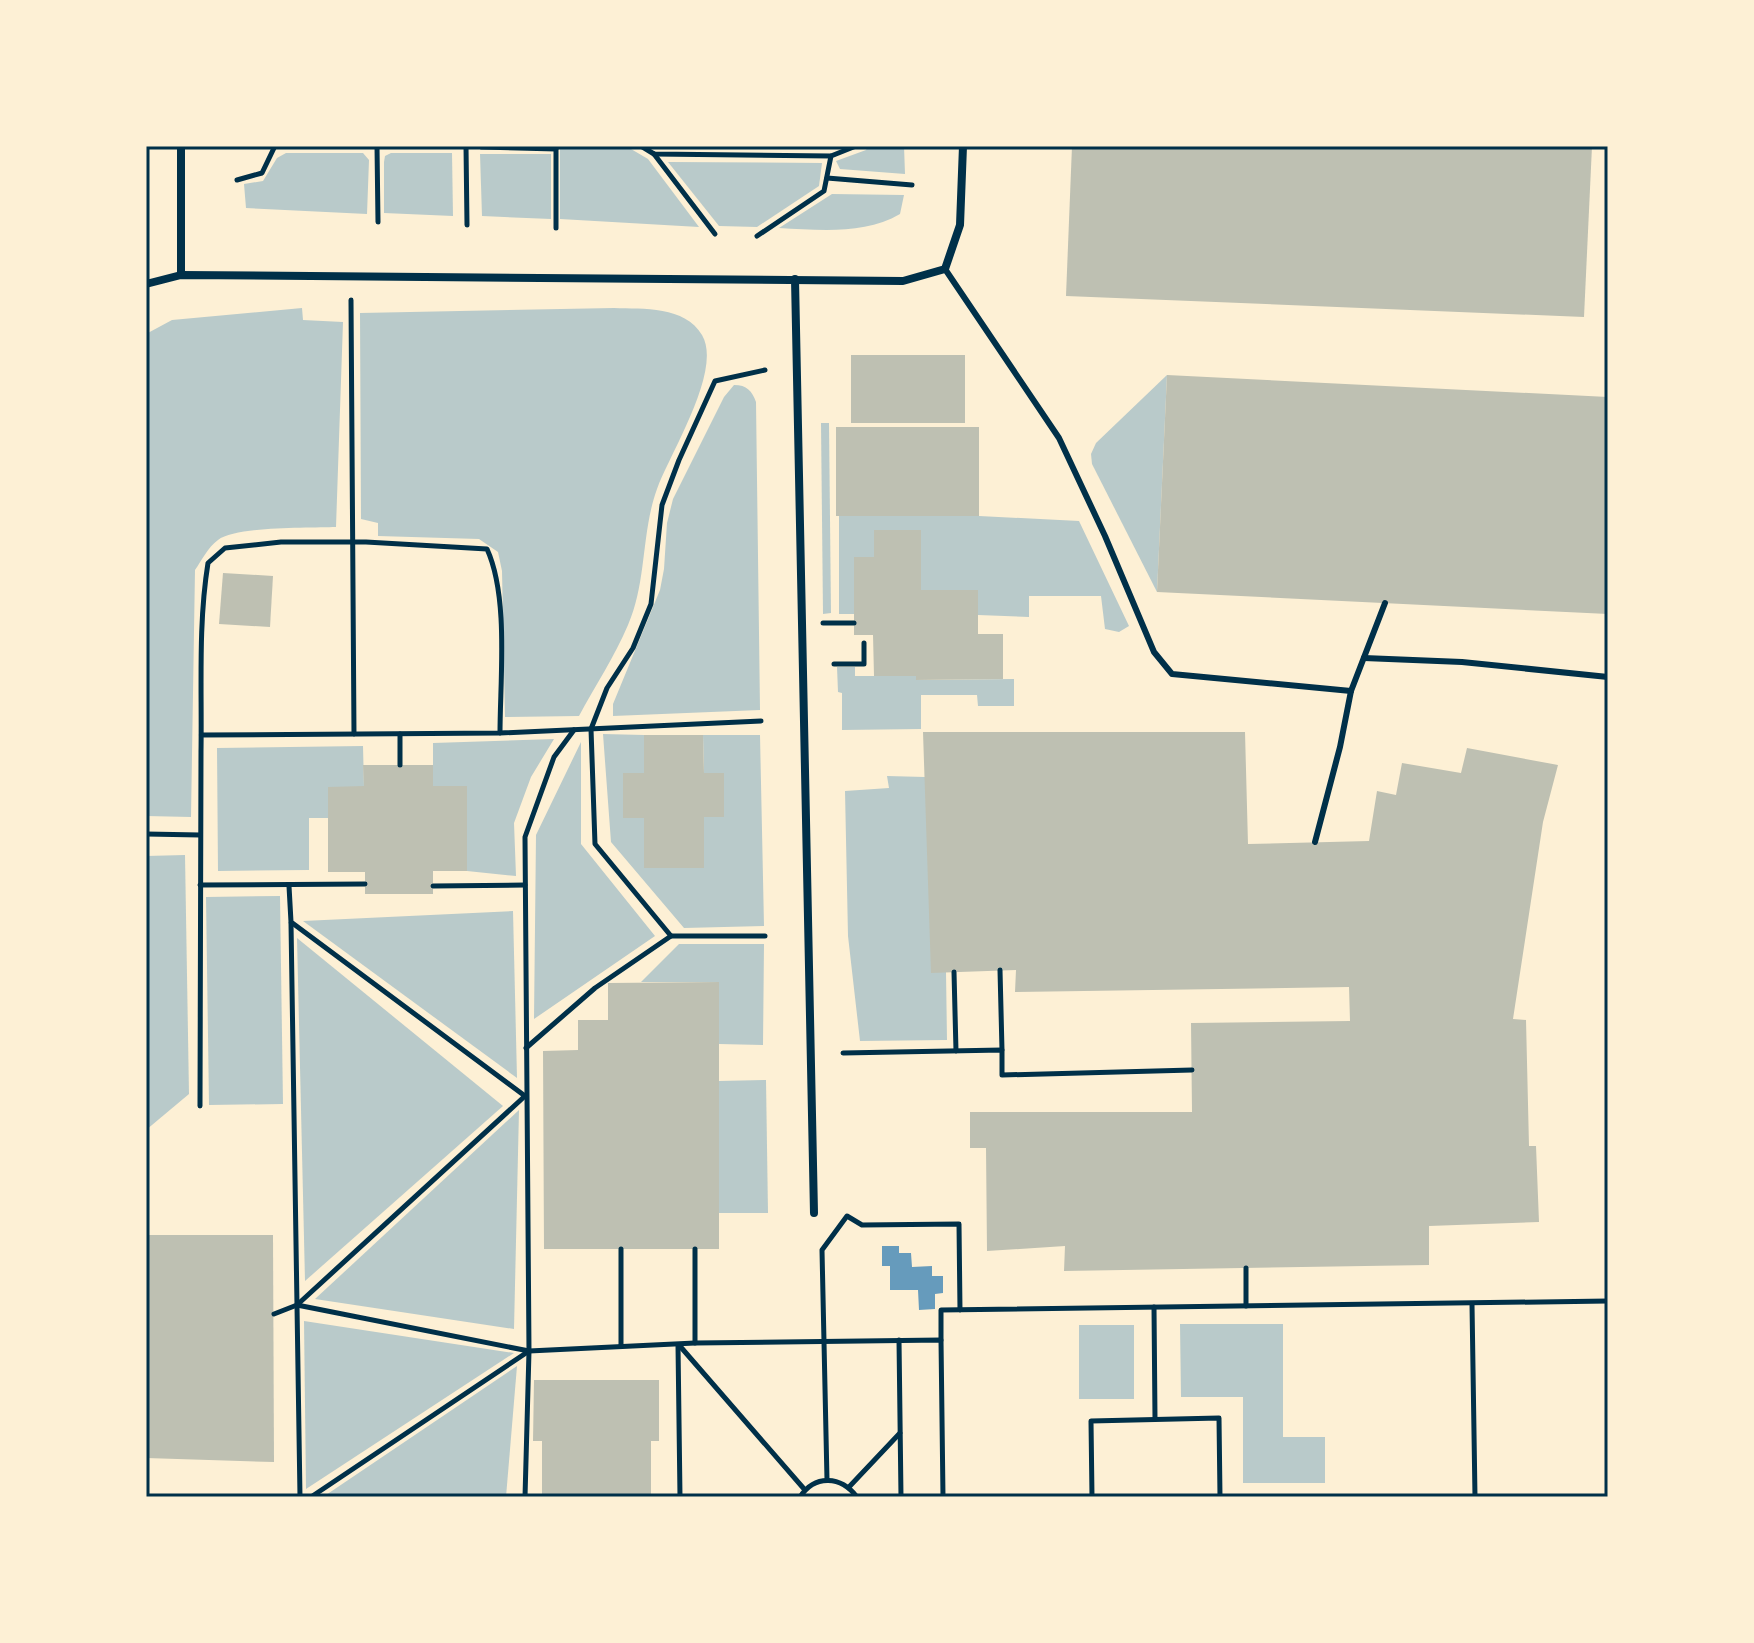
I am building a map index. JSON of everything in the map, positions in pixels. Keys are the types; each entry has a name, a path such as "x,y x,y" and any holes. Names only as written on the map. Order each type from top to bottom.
{"street":[{"path":"181,146 181,275"},
{"path":"146,284 181,275 903,281 945,269 960,225 963,146"},
{"path":"795,279 814,1213"}],"lane":[{"path":"945,269 1059,438 1154,652 1172,674 1351,691"},
{"path":"1315,842 1351,691 1385,603"},
{"path":"1364,658 1462,662 1608,677"}],"path":[{"path":"377,146 378,222"},
{"path":"237,180 262,173 273,147 404,146"},
{"path":"466,146 467,225"},
{"path":"641,146 654,154 715,234"},
{"path":"654,154 831,156 856,146"},
{"path":"481,147 556,147 556,228"},
{"path":"757,236 824,191 831,156"},
{"path":"827,178 912,185"},
{"path":"351,300 354,734"},
{"path":"671,936 595,844 591,729 607,688 633,648 651,604 662,505 715,381 765,370"},
{"path":"200,1106 203,593 208,563 225,548 281,542 437,544 487,549 496,569 500,615 500,733"},
{"path":"802,623 854,623"},
{"path":"834,664 864,664 864,643"},
{"path":"201,735 500,733 761,721"},
{"path":"525,1497 529,1351 525,837 554,757 574,730"},
{"path":"400,734 400,765"},
{"path":"146,834 200,835"},
{"path":"200,885 365,884"},
{"path":"433,886 525,885"},
{"path":"289,886 300,1497"},
{"path":"291,922 525,1096"},
{"path":"525,1048 595,988 671,936 765,936"},
{"path":"1000,970 1002,1075 1192,1070"},
{"path":"954,972 956,1051"},
{"path":"1608,1033 1608,1078"},
{"path":"843,1053 1002,1050"},
{"path":"274,1314 297,1305 525,1096"},
{"path":"827,1480 822,1250 847,1216 862,1225 959,1224 960,1310"},
{"path":"621,1249 621,1346"},
{"path":"695,1249 695,1343"},
{"path":"1246,1268 1246,1306"},
{"path":"943,1497 941,1310 1608,1301"},
{"path":"1472,1304 1475,1497"},
{"path":"297,1305 529,1351 695,1343 941,1340"},
{"path":"1154,1307 1155,1419"},
{"path":"899,1340 901,1497"},
{"path":"678,1344 805,1490"},
{"path":"678,1344 680,1497"},
{"path":"311,1497 529,1351"},
{"path":"1092,1497 1091,1421 1219,1418 1220,1497"},
{"path":"849,1487 900,1433"},
{"path":"800,1497 813,1484 827,1480 849,1487 857,1497"}],"shaded area":[{"path":"868,146 904,146 905,174 840,169 836,161 866,150"},
{"path":"560,148 631,149 648,159 699,227 560,219"},
{"path":"286,153 363,153 369,160 367,214 246,208 244,184 263,181 277,158"},
{"path":"391,153 452,153 453,216 384,213 384,162 385,156"},
{"path":"480,154 551,154 551,219 482,216"},
{"path":"668,162 822,163 819,186 757,227 719,226"},
{"path":"832,194 904,195 900,214 872,225 841,230 779,228"},
{"path":"302,308 303,320 343,322 336,527 241,532 218,540 205,554 195,570 191,817 146,816 146,334 172,320"},
{"path":"650,309 685,319 702,335 707,350 706,369 692,412 657,489 648,523 634,609 611,660 579,716 505,717 502,571 498,552 479,539 378,536 378,523 361,519 360,313"},
{"path":"1167,375 1157,592 1092,464 1091,454 1096,443"},
{"path":"734,385 748,389 756,402 760,710 613,716 613,704 660,590 667,523 673,499 724,397"},
{"path":"821,423 829,423 831,613 823,614"},
{"path":"839,516 979,516 1079,521 1129,626 1119,632 1105,629 1101,596 1029,596 1029,617 978,615 921,590 920,530 875,530 874,557 854,557 854,614 839,614"},
{"path":"837,667 855,667 855,676 916,676 916,680 1014,679 1014,706 978,706 977,695 921,695 921,729 842,730 842,693 838,692"},
{"path":"603,734 644,735 644,773 704,817 724,817 724,773 704,773 703,735 760,735 764,926 684,928 611,842"},
{"path":"554,739 531,777 514,823 516,876 467,871 467,786 433,786 433,743"},
{"path":"581,742 581,844 655,936 534,1019 536,835"},
{"path":"363,746 364,786 328,818 309,818 309,870 218,871 217,748"},
{"path":"887,776 925,777 946,972 947,1040 860,1041 848,936 845,791 889,788"},
{"path":"185,855 189,1094 146,1130 146,856"},
{"path":"280,896 283,1104 209,1105 206,897"},
{"path":"513,911 517,1078 303,921"},
{"path":"297,938 503,1106 305,1281"},
{"path":"679,944 764,944 763,1045 719,1044 718,982 641,982"},
{"path":"766,1080 768,1213 719,1213 719,1081"},
{"path":"519,1110 514,1329 315,1299"},
{"path":"304,1321 514,1353 306,1489"},
{"path":"1180,1324 1283,1324 1283,1437 1325,1437 1325,1483 1243,1483 1243,1397 1181,1397"},
{"path":"1079,1325 1134,1325 1134,1399 1079,1399"},
{"path":"517,1366 506,1497 323,1497"}],"water":[{"path":"882,1246 899,1246 899,1253 911,1253 912,1267 932,1266 932,1276 943,1276 943,1293 935,1294 935,1309 919,1310 918,1290 890,1290 890,1266 882,1266"}],"building":[{"path":"1072,146 1592,146 1584,317 1066,296"},
{"path":"851,355 965,355 965,423 851,423"},
{"path":"1167,375 1608,397 1608,614 1157,592"},
{"path":"836,427 979,427 979,516 836,516"},
{"path":"874,530 921,530 921,590 978,590 978,634 1003,634 1003,679 916,680 916,676 874,676 873,635 854,635 854,557 874,557"},
{"path":"223,573 273,576 270,627 219,624"},
{"path":"923,732 1245,732 1248,844 1369,841 1377,791 1396,795 1402,763 1461,773 1467,748 1558,765 1543,822 1513,1019 1526,1020 1529,1146 1536,1146 1539,1222 1429,1226 1429,1265 1064,1271 1065,1246 987,1251 986,1148 970,1148 970,1112 1192,1112 1191,1023 1350,1021 1349,987 1015,992 1016,970 931,973"},
{"path":"644,735 703,735 704,773 724,773 724,817 704,817 704,868 644,868 644,818 623,818 623,773 644,773"},
{"path":"363,765 433,765 433,786 467,786 467,871 433,871 433,894 365,894 365,872 328,872 328,787 364,786"},
{"path":"719,982 719,1249 544,1249 543,1051 578,1050 578,1020 608,1020 608,983"},
{"path":"146,1235 273,1235 274,1462 146,1458"},
{"path":"534,1380 659,1380 659,1441 651,1441 651,1497 542,1497 542,1441 533,1441"}]}
